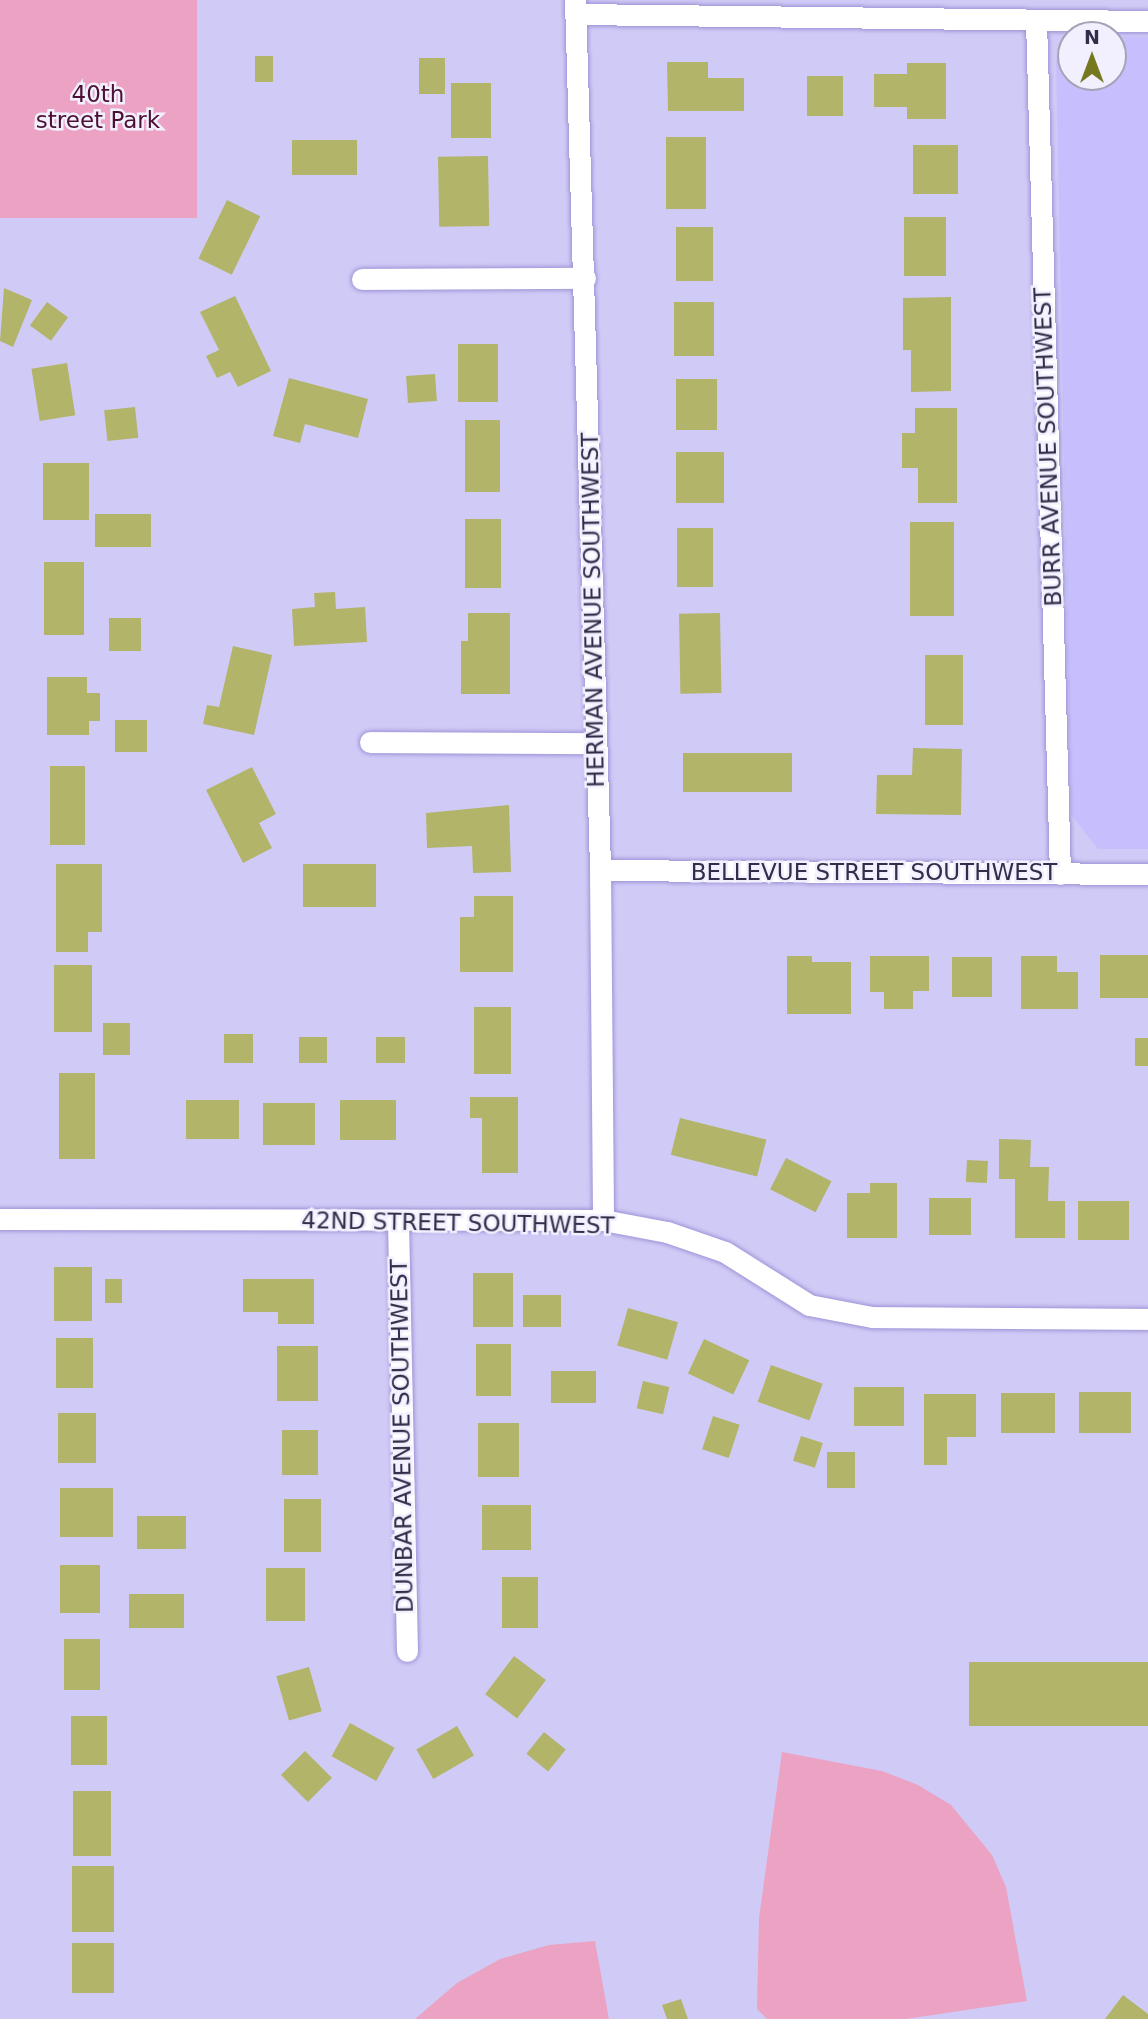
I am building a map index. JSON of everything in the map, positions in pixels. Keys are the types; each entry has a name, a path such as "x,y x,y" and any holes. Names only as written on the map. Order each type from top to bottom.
{"street":[{"path":"575,7 1148,21"},
{"name":"HERMAN AVENUE SOUTHWEST","path":"575,7 585,278 600,870 603,1220"},
{"name":"BURR AVENUE SOUTHWEST","path":"1037,20 1060,874"},
{"path":"362,279 585,278"},
{"path":"370,742 596,743"},
{"name":"BELLEVUE STREET SOUTHWEST","path":"600,870 1148,874"},
{"name":"42ND STREET SOUTHWEST","path":"0,1219 603,1220 667,1232 725,1252 809,1305 872,1317 1148,1320"},
{"name":"DUNBAR AVENUE SOUTHWEST","path":"398,1221 407,1651"}],"shaded area":[{"path":"1127,37 1148,37 1148,849 1098,849 1071,815 1056,60 1057,91 1127,91"}],"green space":[{"name":"40th street Park","path":"0,0 197,0 197,218 0,218"},
{"path":"782,1752 882,1771 918,1785 951,1805 992,1855 1006,1887 1027,2001 906,2019 767,2019 757,2009 759,1918"},
{"path":"595,1941 609,2019 415,2019 457,1983 500,1959 549,1945"}],"building":[{"path":"255,56 273,56 273,82 255,82"},
{"path":"419,58 445,58 445,94 419,94"},
{"path":"667,62 708,62 708,78 744,78 744,111 668,111"},
{"path":"907,63 946,63 946,119 907,119 907,107 874,107 874,74 907,74"},
{"path":"807,76 843,76 843,116 807,116"},
{"path":"451,83 491,83 491,138 451,138"},
{"path":"666,137 706,137 706,209 666,209"},
{"path":"292,140 357,140 357,175 292,175"},
{"path":"913,145 958,145 958,194 913,194"},
{"path":"488,156 489,226 439,227 438,157"},
{"path":"227,200 260,216 232,275 199,258"},
{"path":"904,217 946,217 946,276 904,276"},
{"path":"676,227 713,227 713,281 676,281"},
{"path":"4,288 32,300 13,347 0,341"},
{"path":"235,296 271,371 238,387 230,372 217,378 206,356 219,350 200,312"},
{"path":"951,297 951,391 911,392 911,350 903,350 903,298"},
{"path":"47,302 68,317 51,341 30,325"},
{"path":"674,302 714,302 714,356 674,356"},
{"path":"458,344 498,344 498,402 458,402"},
{"path":"67,363 75,415 40,421 31,369"},
{"path":"435,374 437,401 408,403 406,376"},
{"path":"289,378 368,399 358,438 305,424 300,443 273,436"},
{"path":"676,379 717,379 717,430 676,430"},
{"path":"135,407 138,438 107,441 104,410"},
{"path":"915,408 957,408 957,503 918,503 918,468 902,468 902,433 915,433"},
{"path":"465,420 500,420 500,492 465,492"},
{"path":"676,452 724,452 724,503 676,503"},
{"path":"43,463 89,463 89,520 43,520"},
{"path":"95,514 151,514 151,547 95,547"},
{"path":"465,519 501,519 501,588 465,588"},
{"path":"910,522 954,522 954,616 910,616"},
{"path":"677,528 713,528 713,587 677,587"},
{"path":"44,562 84,562 84,635 44,635"},
{"path":"335,592 336,609 365,607 367,642 294,646 292,609 315,607 314,593"},
{"path":"468,613 510,613 510,694 461,694 461,641 468,641"},
{"path":"720,613 721,693 680,694 679,614"},
{"path":"109,618 141,618 141,651 109,651"},
{"path":"233,646 272,655 254,735 203,724 207,705 219,707"},
{"path":"925,655 963,655 963,725 925,725"},
{"path":"47,677 87,677 87,693 100,693 100,721 89,721 89,735 47,735"},
{"path":"115,720 147,720 147,752 115,752"},
{"path":"913,748 962,749 961,815 876,814 877,775 912,775"},
{"path":"683,753 792,753 792,792 683,792"},
{"path":"50,766 85,766 85,845 50,845"},
{"path":"252,767 276,814 259,823 272,848 243,863 206,790"},
{"path":"509,805 511,872 473,873 472,846 427,848 426,813"},
{"path":"56,864 102,864 102,932 88,932 88,952 56,952"},
{"path":"303,864 376,864 376,907 303,907"},
{"path":"474,896 513,896 513,972 460,972 460,917 474,917"},
{"path":"1100,955 1148,955 1148,998 1100,998"},
{"path":"787,956 812,956 812,962 851,962 851,1014 787,1014"},
{"path":"870,956 929,956 929,991 913,991 913,1009 884,1009 884,992 870,992"},
{"path":"1021,956 1057,956 1057,972 1078,972 1078,1009 1021,1009"},
{"path":"952,957 992,957 992,997 952,997"},
{"path":"54,965 92,965 92,1032 54,1032"},
{"path":"474,1007 511,1007 511,1074 474,1074"},
{"path":"103,1023 130,1023 130,1055 103,1055"},
{"path":"224,1034 253,1034 253,1063 224,1063"},
{"path":"299,1037 327,1037 327,1063 299,1063"},
{"path":"376,1037 405,1037 405,1063 376,1063"},
{"path":"1135,1038 1148,1038 1148,1066 1135,1066"},
{"path":"59,1073 95,1073 95,1159 59,1159"},
{"path":"470,1097 518,1097 518,1173 482,1173 482,1118 470,1118"},
{"path":"186,1100 239,1100 239,1139 186,1139"},
{"path":"340,1100 396,1100 396,1140 340,1140"},
{"path":"263,1103 315,1103 315,1145 263,1145"},
{"path":"680,1118 766,1140 757,1176 671,1155"},
{"path":"999,1139 1031,1140 1030,1167 1049,1167 1048,1201 1065,1201 1065,1238 1015,1238 1015,1179 999,1179"},
{"path":"786,1158 831,1181 816,1212 770,1189"},
{"path":"967,1160 988,1161 987,1183 966,1182"},
{"path":"870,1183 897,1183 897,1238 847,1238 847,1193 870,1193"},
{"path":"929,1198 971,1198 971,1235 929,1235"},
{"path":"1078,1201 1129,1201 1129,1240 1078,1240"},
{"path":"54,1267 92,1267 92,1321 54,1321"},
{"path":"473,1273 513,1273 513,1327 473,1327"},
{"path":"105,1279 122,1279 122,1303 105,1303"},
{"path":"243,1279 314,1279 314,1324 278,1324 278,1312 243,1312"},
{"path":"523,1295 561,1295 561,1327 523,1327"},
{"path":"628,1308 678,1322 667,1360 617,1345"},
{"path":"56,1338 93,1338 93,1388 56,1388"},
{"path":"704,1339 749,1360 733,1395 688,1373"},
{"path":"476,1344 511,1344 511,1396 476,1396"},
{"path":"277,1346 318,1346 318,1401 277,1401"},
{"path":"771,1365 823,1384 809,1420 758,1402"},
{"path":"551,1371 596,1371 596,1403 551,1403"},
{"path":"643,1381 669,1387 663,1414 637,1408"},
{"path":"854,1387 904,1387 904,1426 854,1426"},
{"path":"1079,1392 1131,1392 1131,1433 1079,1433"},
{"path":"1001,1393 1055,1393 1055,1433 1001,1433"},
{"path":"924,1394 976,1394 976,1437 947,1437 947,1465 924,1465"},
{"path":"58,1413 96,1413 96,1463 58,1463"},
{"path":"713,1416 740,1425 729,1458 702,1449"},
{"path":"478,1423 519,1423 519,1477 478,1477"},
{"path":"282,1430 318,1430 318,1475 282,1475"},
{"path":"801,1436 823,1443 815,1468 793,1461"},
{"path":"827,1452 855,1452 855,1488 827,1488"},
{"path":"60,1488 113,1488 113,1537 60,1537"},
{"path":"284,1499 321,1499 321,1552 284,1552"},
{"path":"482,1505 531,1505 531,1550 482,1550"},
{"path":"137,1516 186,1516 186,1549 137,1549"},
{"path":"60,1565 100,1565 100,1613 60,1613"},
{"path":"266,1568 305,1568 305,1621 266,1621"},
{"path":"502,1577 538,1577 538,1628 502,1628"},
{"path":"129,1594 184,1594 184,1628 129,1628"},
{"path":"64,1639 100,1639 100,1690 64,1690"},
{"path":"514,1656 546,1680 517,1718 485,1694"},
{"path":"969,1662 1148,1662 1148,1726 969,1726"},
{"path":"309,1667 322,1711 289,1721 276,1676"},
{"path":"71,1716 107,1716 107,1765 71,1765"},
{"path":"350,1723 395,1748 376,1781 332,1756"},
{"path":"457,1726 474,1755 433,1779 416,1749"},
{"path":"544,1732 566,1750 548,1771 526,1754"},
{"path":"305,1751 332,1778 308,1802 281,1775"},
{"path":"73,1791 111,1791 111,1856 73,1856"},
{"path":"72,1866 114,1866 114,1932 72,1932"},
{"path":"72,1943 114,1943 114,1993 72,1993"},
{"path":"1123,1995 1148,2014 1148,2019 1105,2019"},
{"path":"681,1999 688,2019 667,2019 662,2005"}]}
